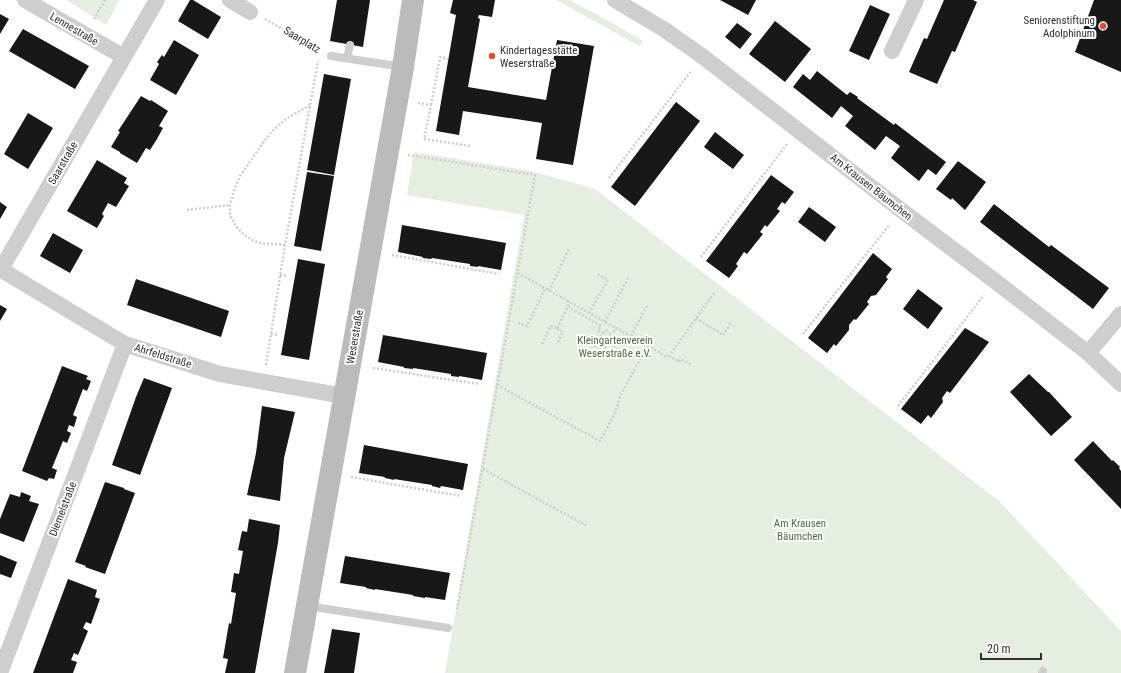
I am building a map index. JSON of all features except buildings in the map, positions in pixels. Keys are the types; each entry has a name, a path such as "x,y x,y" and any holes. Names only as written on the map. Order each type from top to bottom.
{"street":[{"name":"Lennestraße","path":"24,0 124,57"},
{"path":"124,57 157,0"},
{"path":"230,0 250,12"},
{"name":"Weserstraße","path":"295,673 403,68 413,0"},
{"name":"Am Krausen Bäumchen","path":"615,0 665,30 702,56 1088,353 1121,384"},
{"path":"892,51 916,0"},
{"name":"Saarstraße","path":"0,269 124,57"},
{"name":"Ahrfeldstraße","path":"0,269 125,344 220,374 344,396"},
{"path":"1088,353 1121,314"},
{"name":"Diemelstraße","path":"0,673 125,344"}],"lane":[{"path":"347,58 350,45"},
{"name":"Saarplatz","path":"331,56 403,68"},
{"path":"307,606 448,628"}],"path":[{"name":"Saarplatz","path":"250,12 255,12 319,52 331,56"},
{"path":"609,178 702,56"},
{"path":"448,59 440,58 424,139 471,146"},
{"path":"263,382 285,245 318,59"},
{"path":"285,245 260,243 252,240 242,233 230,215 230,205 240,176 272,131 286,119 310,104"},
{"path":"418,104 431,105"},
{"path":"701,257 797,130"},
{"path":"408,155 535,175 458,609"},
{"path":"187,210 230,205"},
{"path":"804,334 901,210"},
{"path":"549,291 569,249"},
{"path":"392,255 499,274"},
{"path":"518,273 666,356 669,356 679,362 681,359 691,364"},
{"path":"589,313 608,280 598,274"},
{"path":"280,275 288,276"},
{"path":"605,322 628,278"},
{"path":"898,406 995,281"},
{"path":"518,323 527,326 545,289"},
{"path":"669,356 715,292"},
{"path":"557,329 570,302"},
{"path":"631,336 648,304"},
{"path":"568,308 601,326 598,331 602,333"},
{"path":"696,318 723,335 731,323"},
{"path":"542,344 551,326 563,332 557,344"},
{"path":"610,359 615,346 614,327"},
{"path":"596,347 602,333 607,331 611,337 604,351"},
{"path":"271,334 278,335"},
{"path":"497,385 600,441 615,412 621,394 648,345"},
{"path":"373,368 479,384"},
{"path":"483,469 587,526"},
{"path":"331,473 461,496"}],"green space":[{"path":"68,0 119,0 106,25"},
{"path":"556,0 570,0 643,41 639,46"},
{"name":"Kleingartenverein Weserstraße e.V.","path":"414,152 531,171 595,189 1000,502 1121,631 1121,673 445,673 524,215 407,195"}],"place":[{"name":"Seniorenstiftung Adolphinum","path":"1103,26"},
{"name":"Kindertagesstätte Weserstraße","path":"492,56"}]}
